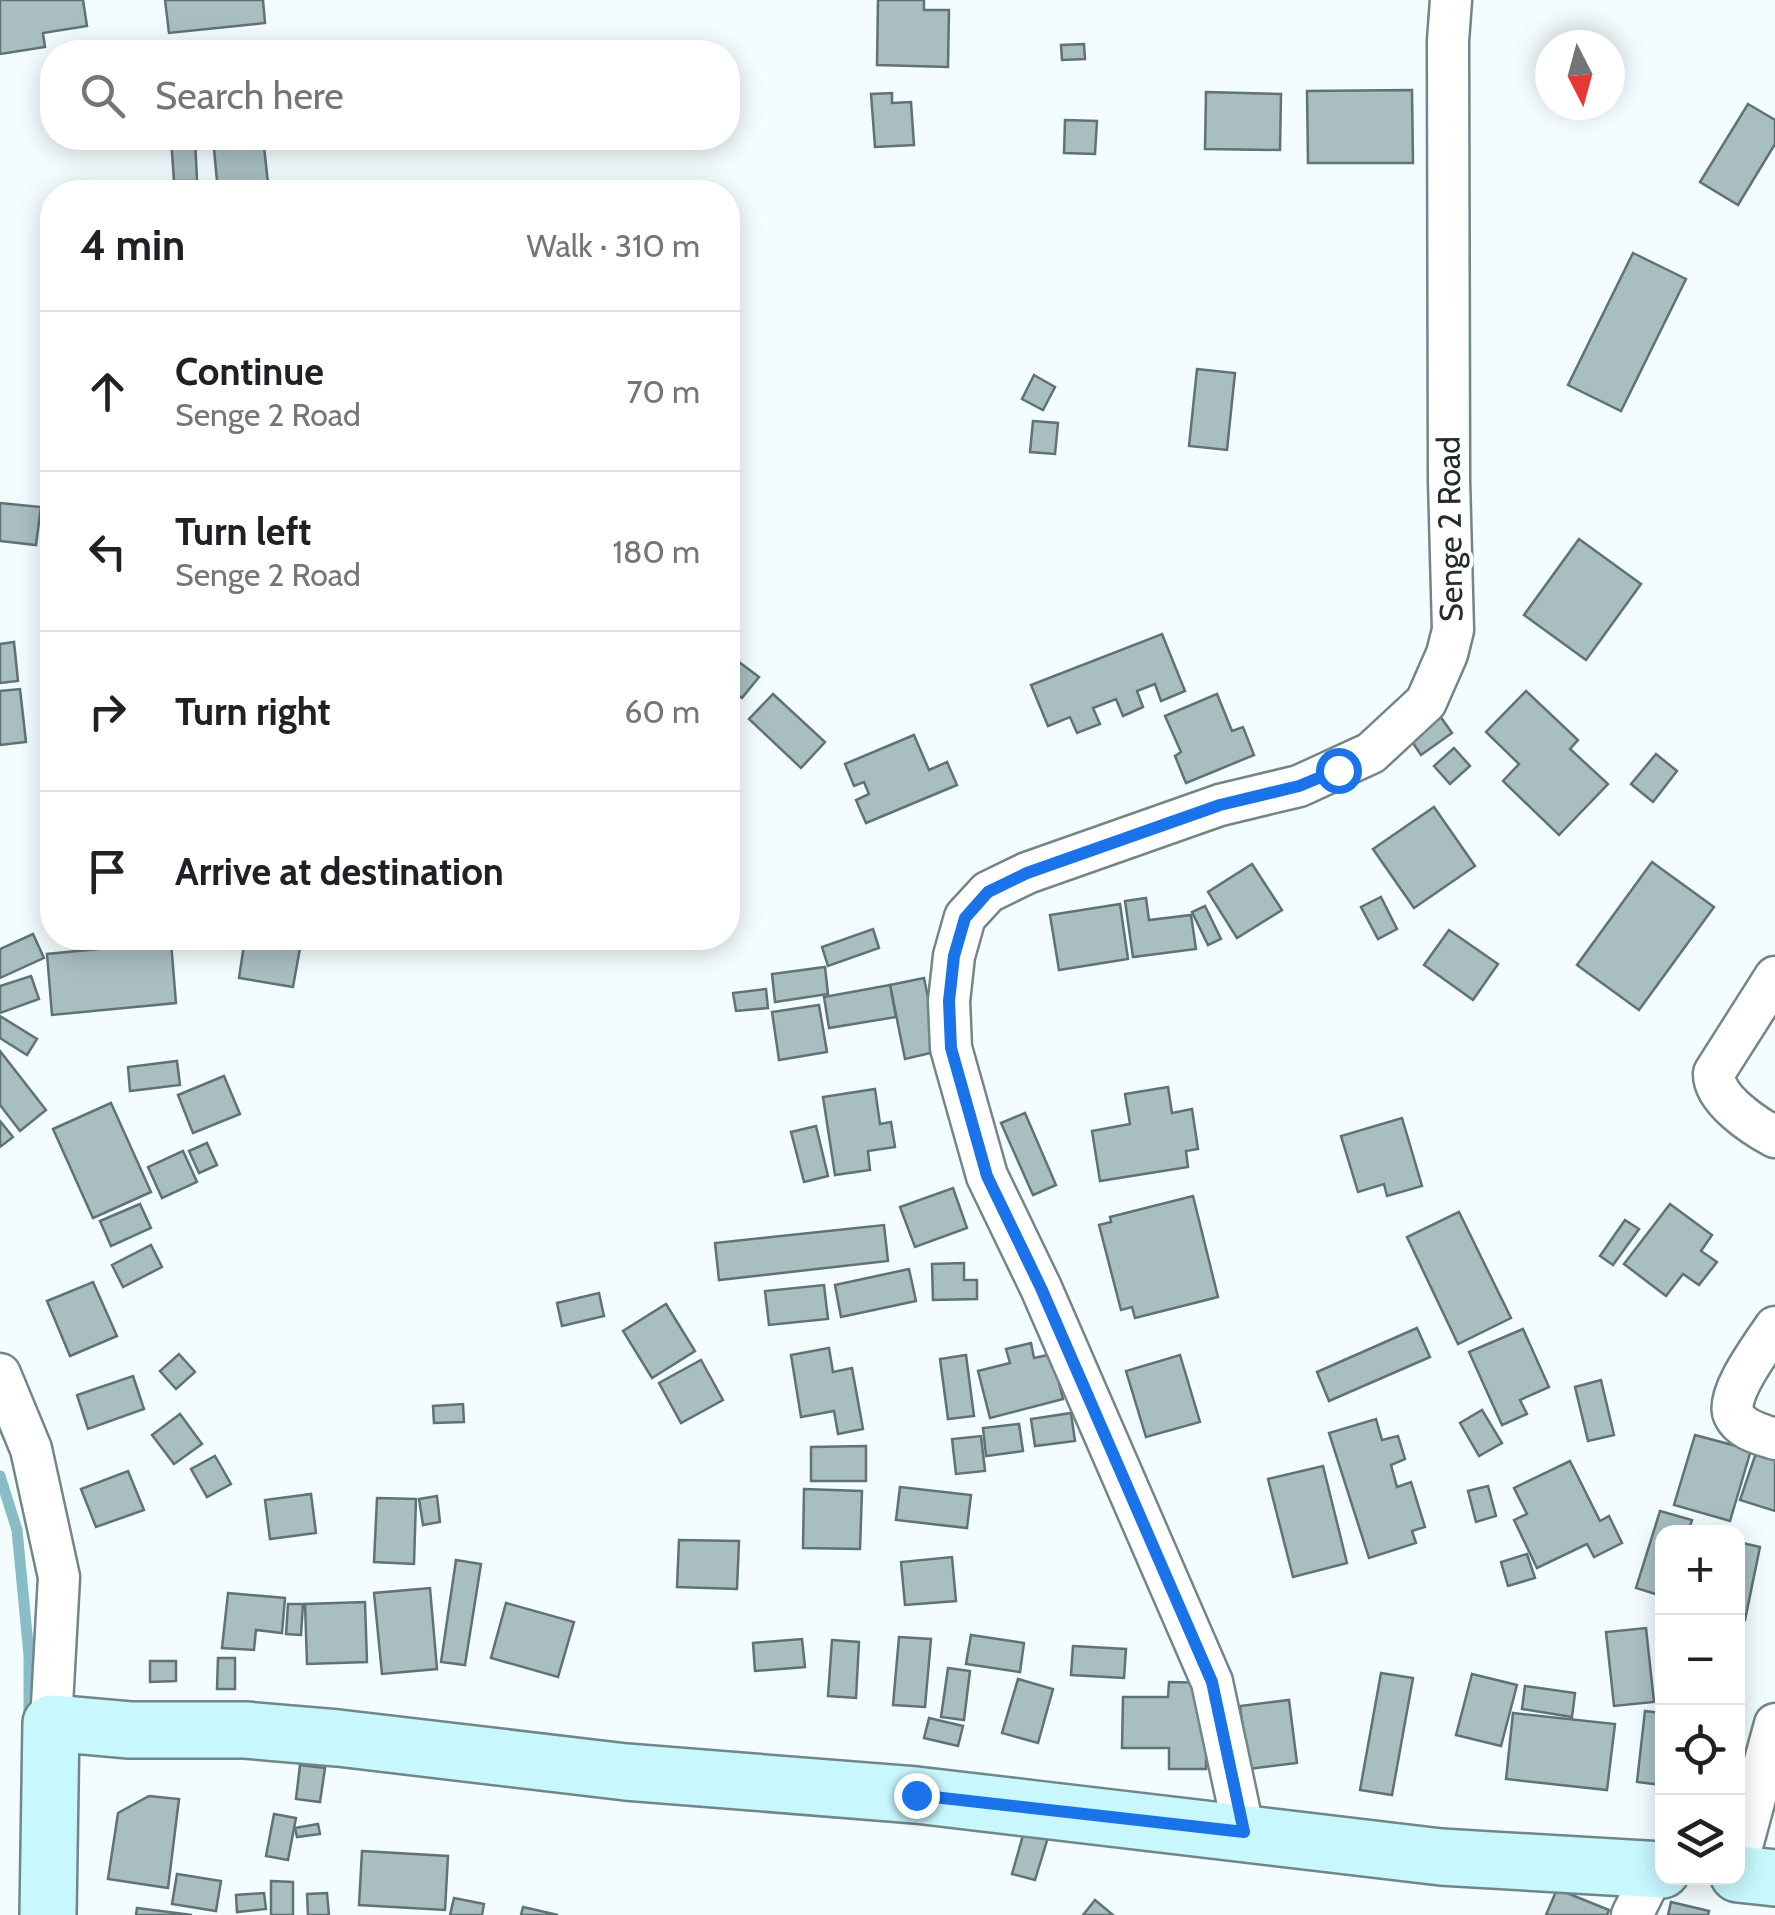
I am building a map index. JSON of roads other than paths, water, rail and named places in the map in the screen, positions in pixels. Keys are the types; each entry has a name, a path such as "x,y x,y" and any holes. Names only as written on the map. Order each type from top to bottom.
{"street":[{"name":"Senge 2 Road","path":"1244,1832 1212,1682 1041,1288 987,1176 951,1048 949,1001 954,956 965,918 988,892 1027,873 1220,805 1299,786 1338,770 1371,753 1426,702 1448,654 1453,630 1448,362 1450,0"},
{"path":"1775,977 1713,1081 1717,1090 1758,1128 1775,1138"},
{"path":"1775,1327 1738,1386 1732,1404 1732,1412 1747,1430 1775,1440"},
{"path":"0,1374 30,1448 59,1577 51,1722 48,1915"},
{"path":"51,1722 130,1730 245,1730 319,1736 626,1772 916,1795 1244,1832 1650,1885"},
{"path":"1745,1834 1775,1724"},
{"path":"1745,1875 1775,1878"}],"waterway":[{"path":"0,1476 17,1530 29,1655 29,1718"}]}
